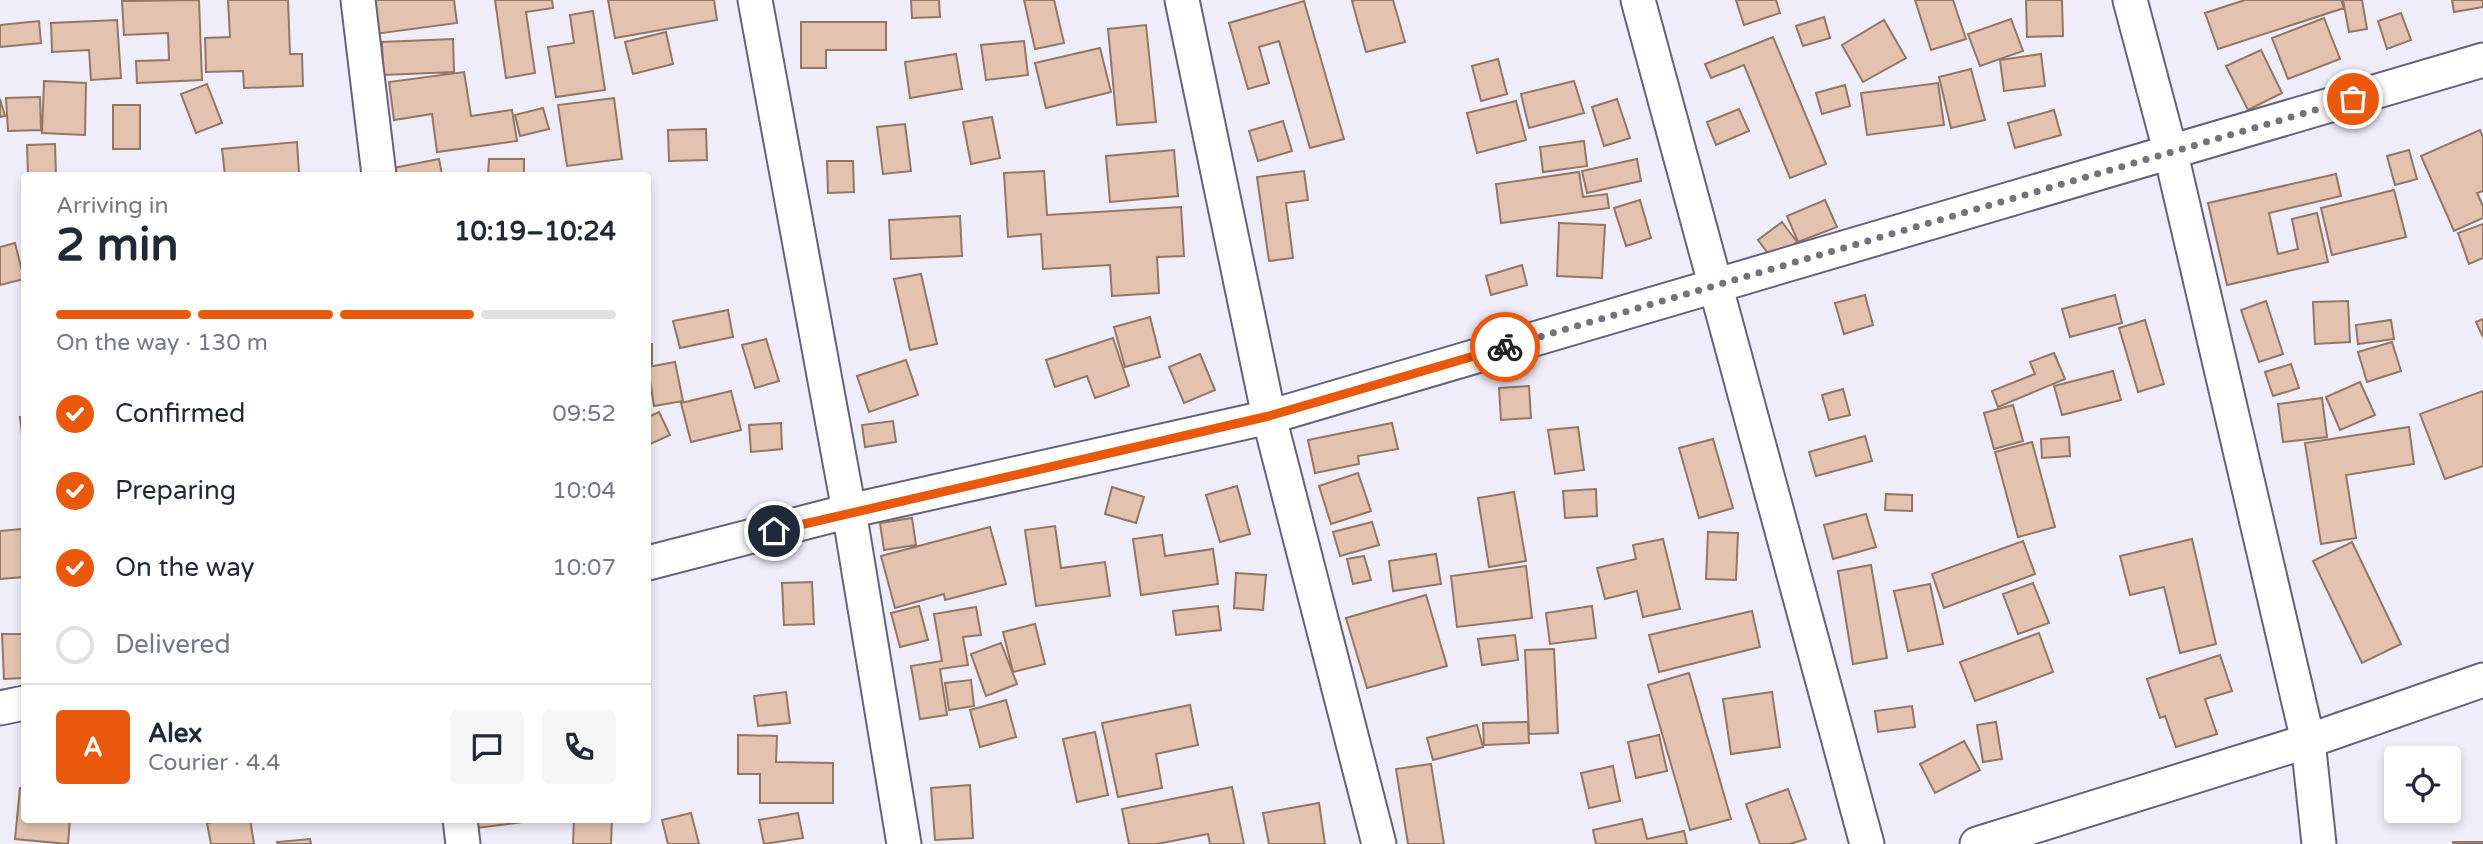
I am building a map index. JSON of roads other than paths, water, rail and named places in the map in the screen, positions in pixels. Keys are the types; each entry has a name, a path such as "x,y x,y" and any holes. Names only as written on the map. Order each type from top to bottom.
{"street":[{"path":"358,0 379,172"},
{"path":"755,0 849,512 904,844"},
{"path":"1182,0 1269,416 1379,844"},
{"path":"1638,0 1867,844"},
{"path":"2130,0 2171,154 2308,741 2319,844"},
{"path":"651,562 849,512 1269,416 2171,154 2483,60"},
{"path":"1978,844 2308,741 2483,680"},
{"path":"0,708 21,704"},
{"path":"460,823 463,844"}]}
